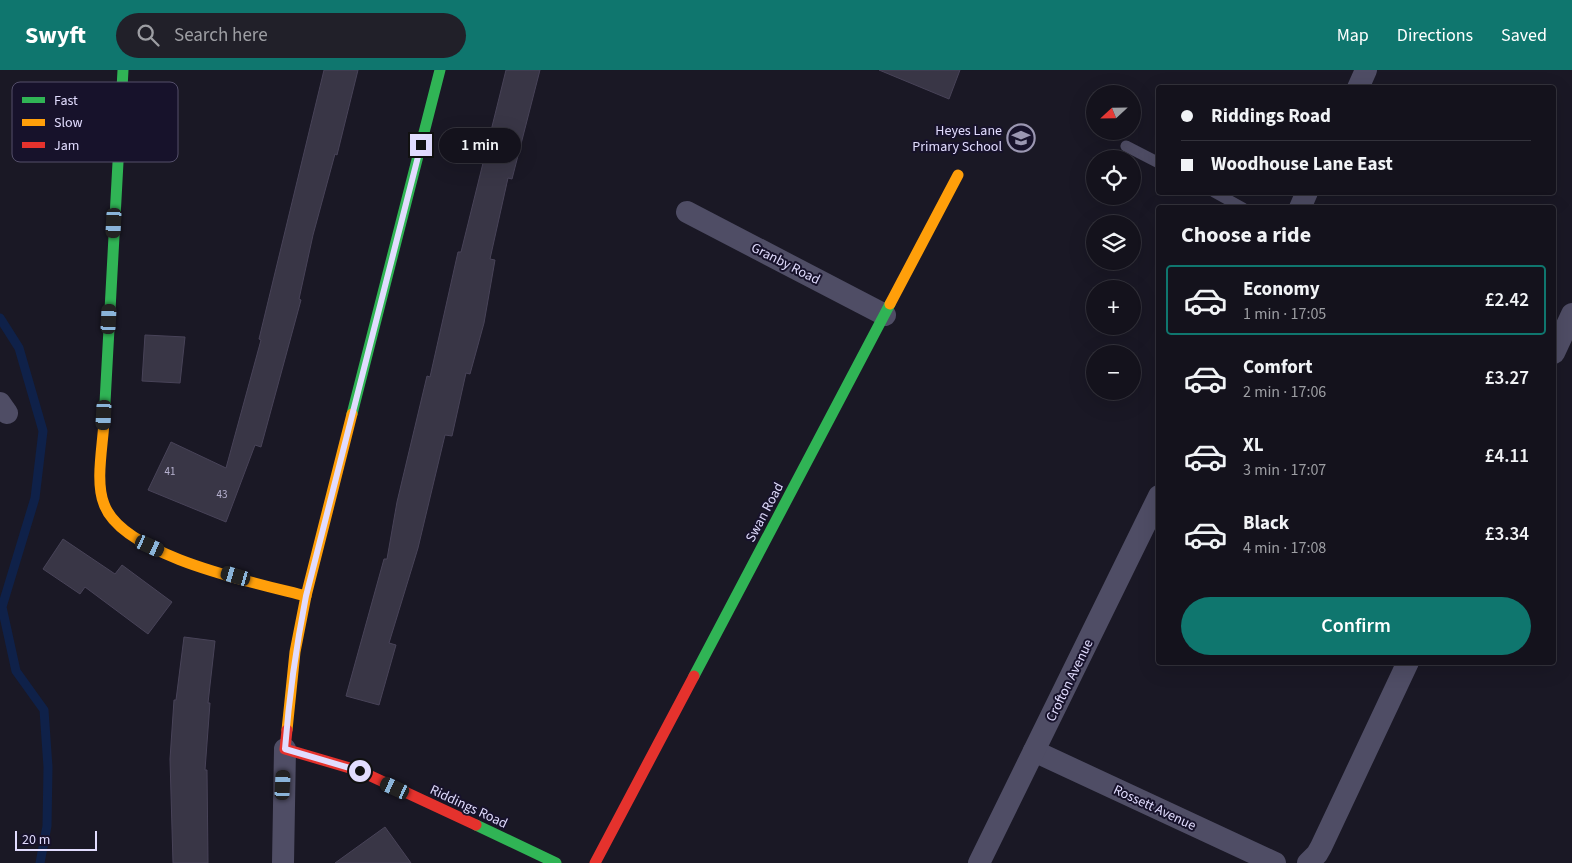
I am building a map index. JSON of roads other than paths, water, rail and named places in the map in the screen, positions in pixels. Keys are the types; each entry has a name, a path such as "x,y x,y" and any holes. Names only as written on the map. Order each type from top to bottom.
{"street":[{"path":"283,863 285,749 295,652 306,596 440,70"},
{"path":"1359,85 1366,70"},
{"path":"118,162 100,491 102,504 112,519 150,546 184,561 306,596"},
{"name":"Swan Road","path":"595,863 958,175"},
{"name":"Granby Road","path":"687,212 885,315"},
{"path":"1556,349 1572,314"},
{"name":"Crofton Avenue","path":"979,863 1156,502"},
{"path":"1308,863 1321,847 1407,665"},
{"name":"Riddings Road","path":"285,749 360,771 556,863"},
{"name":"Rossett Avenue","path":"1034,751 1275,863"}],"lane":[{"path":"1126,146 1156,161"},
{"path":"1219,195 1238,205"}],"waterway":[{"path":"0,318 19,348 43,431 35,498 2,607 16,671 44,710 48,767 47,826 40,863"}],"place":[{"name":"Heyes Lane Primary School","path":"1021,138"}]}
